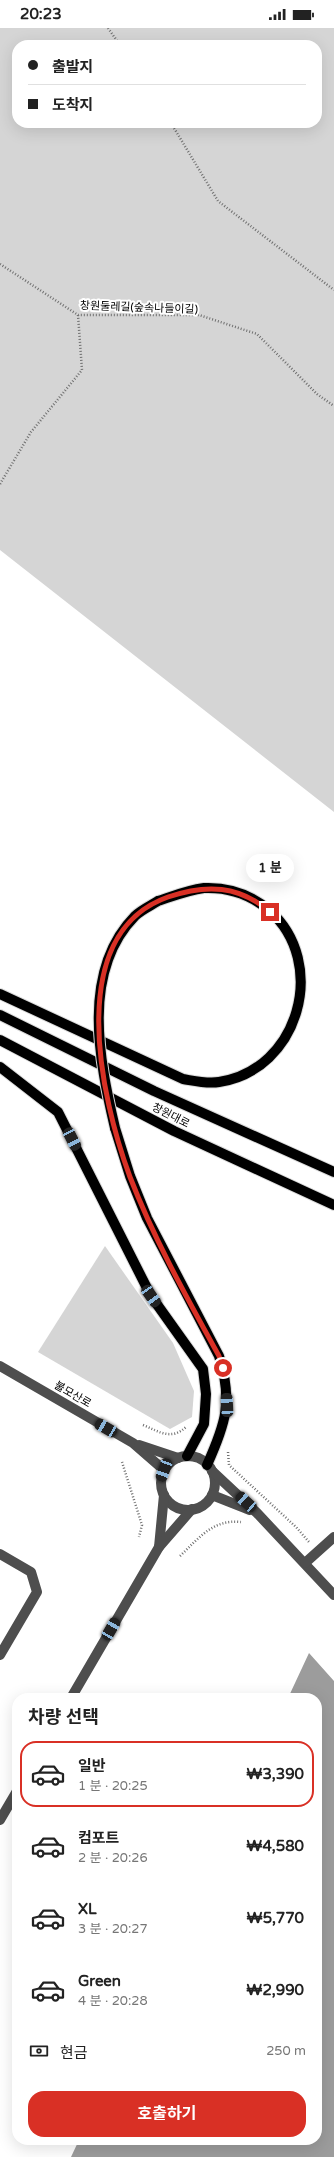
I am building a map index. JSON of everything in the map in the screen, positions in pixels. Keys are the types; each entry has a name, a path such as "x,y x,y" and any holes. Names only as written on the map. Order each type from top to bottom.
{"main road":[{"path":"0,994 183,1079 203,1083 220,1082 240,1076 257,1067 286,1038 294,1017 300,993 301,973 298,956 282,922 259,902 235,891 205,888 180,893 158,901 136,915 117,938 105,965 99,1001 100,1051 106,1091 115,1128 130,1176 147,1218 219,1356 226,1379 227,1405 220,1436 209,1468"},
{"name":"창원대로","path":"0,1015 154,1091 334,1172"},
{"name":"창원대로","path":"0,1040 174,1131 334,1204"},
{"path":"0,1067 58,1112 151,1296 203,1369 206,1394 204,1424 182,1457"}],"street":[{"name":"불모산로","path":"0,1366 133,1443"},
{"path":"133,1443 182,1457 201,1460 257,1513 334,1595"},
{"path":"133,1443 164,1470"},
{"path":"159,1546 164,1495 161,1478 164,1470 182,1457"},
{"path":"74,1693 159,1546 192,1509 207,1502 212,1494 214,1479 209,1468"},
{"path":"212,1494 257,1513"},
{"path":"164,1495 176,1507 192,1509"},
{"path":"305,1563 334,1537"},
{"path":"0,1554 31,1572 37,1592 0,1655"},
{"path":"0,1820 12,1799"}],"path":[{"path":"108,28 116,40"},
{"path":"174,128 218,201 334,290"},
{"name":"창원둘레길(숲속나들이길)","path":"0,264 78,315 199,316 256,334 317,394 334,406"},
{"path":"0,484 31,432 82,370 78,315"},
{"path":"143,1425 166,1435 180,1433 190,1422"},
{"path":"228,1449 229,1465 296,1527 318,1552"},
{"path":"122,1462 142,1525 138,1537"},
{"path":"180,1556 206,1531 227,1520 245,1522"}],"shaded area":[{"path":"0,28 334,28 334,812 0,550"},
{"path":"105,1246 173,1343 194,1391 192,1417 170,1429 38,1352"},
{"path":"309,1653 334,1681 334,2157 71,2157 77,2145 322,2145 322,1693 290,1693"}],"route":[{"path":"223,1368 219,1356 147,1218 130,1176 115,1128 106,1091 100,1051 99,1001 105,965 117,938 136,915 158,901 180,893 205,888 235,891 259,902 270,912"}]}
